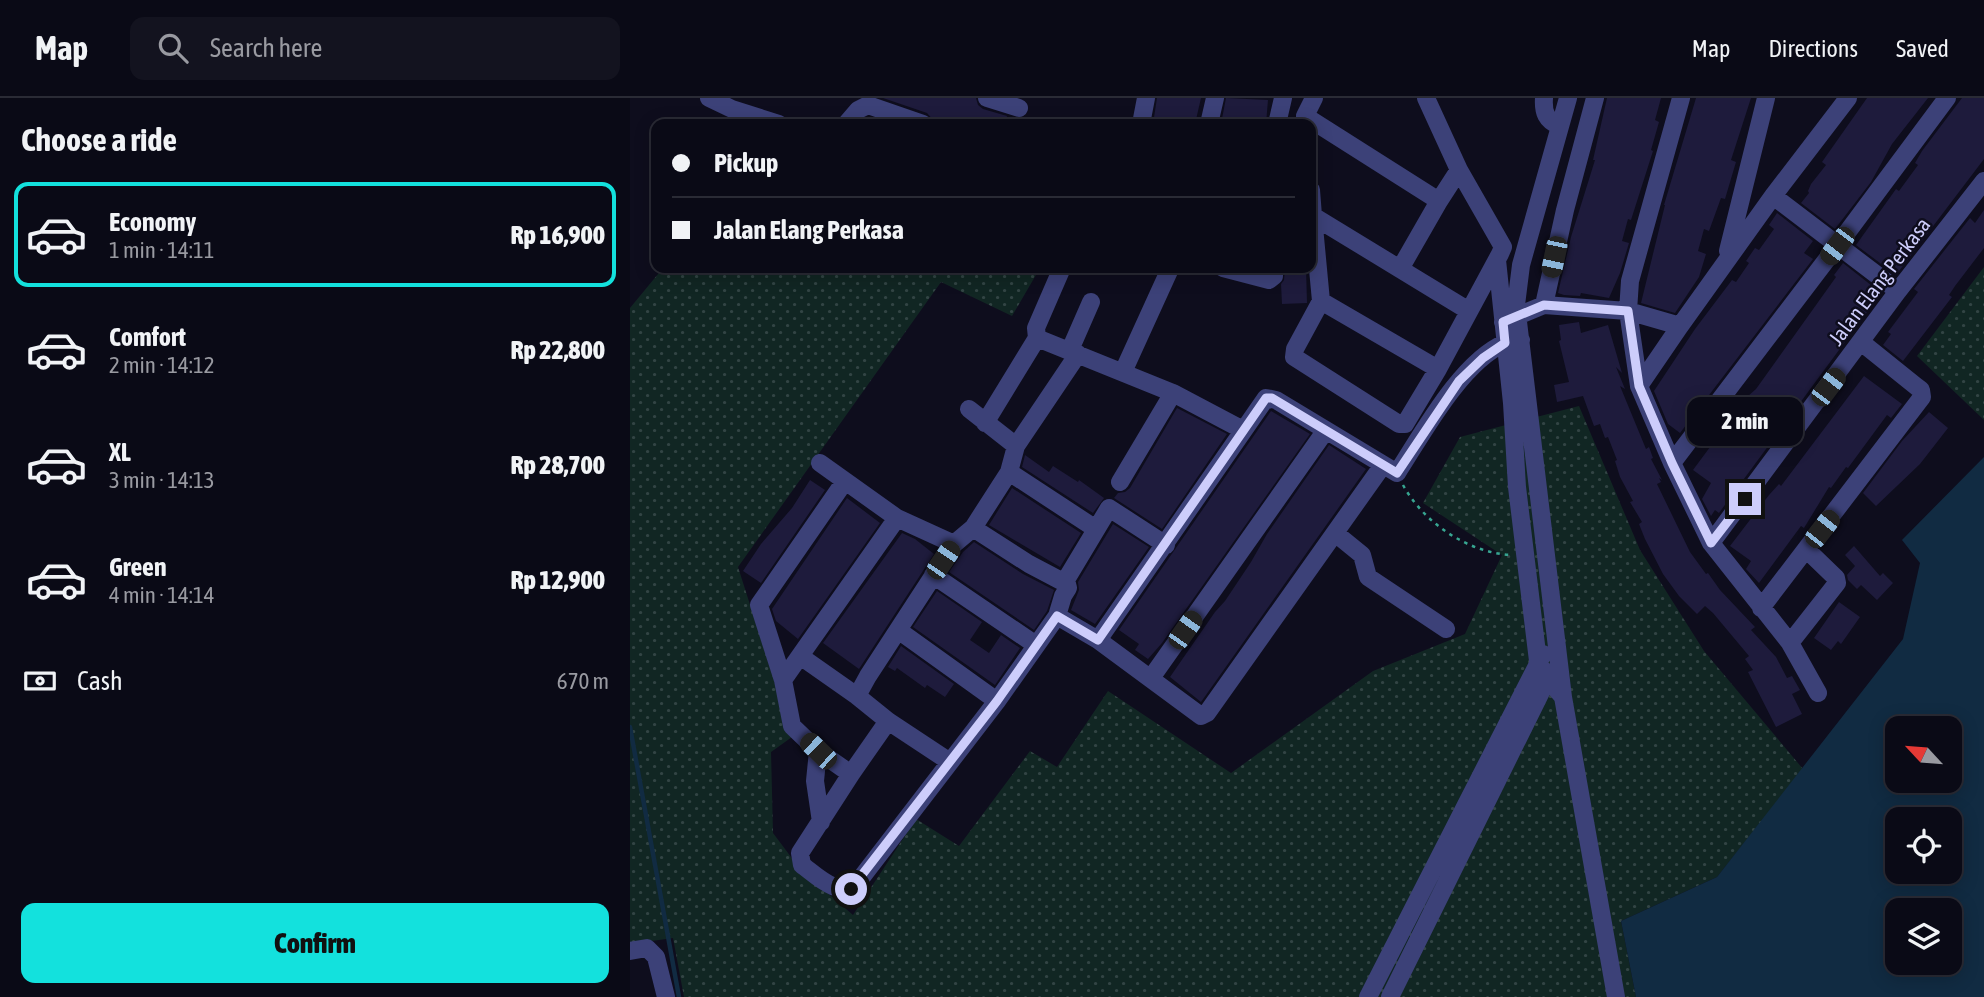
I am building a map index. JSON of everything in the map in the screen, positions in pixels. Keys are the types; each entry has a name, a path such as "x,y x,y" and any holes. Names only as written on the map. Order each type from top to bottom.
{"street":[{"path":"709,98 727,117"},
{"path":"987,98 1019,110"},
{"path":"1210,119 1215,98"},
{"path":"1279,119 1283,98"},
{"path":"1305,119 1314,98"},
{"path":"1368,997 1553,674 1555,638 1500,254 1426,98"},
{"path":"1544,98 1545,114 1552,123 1560,126"},
{"path":"1510,318 1568,98"},
{"path":"1544,305 1564,210 1595,98"},
{"path":"1681,98 1630,281 1628,311 1639,386 1672,463 1711,543 1790,643 1818,693"},
{"path":"1726,261 1766,98"},
{"path":"1639,386 1773,196 1848,98"},
{"path":"1672,463 1947,98"},
{"path":"1141,119 1143,99"},
{"path":"851,119 859,110 868,106 908,119"},
{"path":"1316,127 1439,201"},
{"path":"1400,269 1459,170"},
{"name":"Jalan Elang Perkasa","path":"1711,543 1898,291 1984,181"},
{"path":"1773,196 1898,291"},
{"path":"1539,202 1564,210"},
{"path":"1316,218 1469,311"},
{"path":"1316,248 1321,301 1294,357 1403,425 1408,421 1438,369 1500,254 1529,240"},
{"path":"985,423 1037,338 1035,332 1060,273"},
{"path":"1123,372 1168,273"},
{"path":"1242,273 1269,280 1274,273"},
{"path":"1321,301 1438,369"},
{"path":"858,696 933,575 954,544 973,528 1009,472 1016,446 1074,352 1091,302"},
{"path":"1510,318 1544,305 1628,311 1681,326"},
{"path":"1037,338 1173,393 1243,430"},
{"path":"1057,616 1098,640 1193,711 1201,716 1207,713 1335,533 1390,469 1459,381 1483,358 1513,341"},
{"path":"1513,341 1524,556 1538,661 1553,674 1563,697 1616,997"},
{"path":"1761,608 1922,397 1921,390 1861,342"},
{"path":"1120,482 1173,393"},
{"path":"1098,640 1268,397 1390,469"},
{"path":"969,409 1016,446"},
{"path":"1151,678 1326,430"},
{"path":"820,463 897,518 954,544"},
{"path":"1009,472 1096,529"},
{"path":"845,481 759,605 783,680 792,726 818,751 851,774"},
{"path":"1065,583 1109,508 1166,545"},
{"path":"783,680 897,518"},
{"path":"888,721 800,853 802,865 829,884 844,890 851,889 997,701 1057,616 1068,588 1065,583 973,528"},
{"path":"1335,533 1362,555 1368,577 1446,629"},
{"path":"1790,643 1837,583 1836,578 1807,550"},
{"path":"933,575 1036,645"},
{"path":"898,630 997,701"},
{"path":"1390,997 1445,866 1538,661 1555,638"},
{"path":"800,656 858,696 888,721 950,762"},
{"path":"818,751 816,781 821,822"},
{"path":"630,951 647,948 653,953 666,997"}],"path":[{"path":"1390,469 1413,502 1440,527 1470,545 1498,554 1524,556"}],"green space":[{"path":"1984,267 1984,420 1917,356"},
{"path":"659,273 1037,273 1012,316 941,282 738,567 792,737 771,752 773,833 800,869 853,915 916,819 959,846 1030,751 1057,767 1108,691 1231,773 1373,671 1465,634 1502,555 1423,503 1460,437 1579,406 1640,550 1704,651 1803,769 1717,877 1621,921 1636,997 684,997 673,938 630,944 630,308"}],"water":[{"path":"1984,457 1984,997 1636,997 1621,921 1717,877 1903,639 1920,563 1902,540"}],"building":[{"path":"883,98 976,98 983,109 1007,116 1006,119 932,119 927,113"},
{"path":"1157,98 1201,98 1196,119 1154,119"},
{"path":"1226,98 1268,100 1266,119 1222,119"},
{"path":"1607,98 1661,98 1655,120 1659,122 1651,150 1653,151 1631,220 1628,219 1622,241 1629,243 1609,298 1581,293 1580,296 1564,295 1558,293 1571,237 1595,160"},
{"path":"1696,98 1751,98 1731,160 1736,162 1725,199 1721,198 1709,231 1704,229 1698,251 1706,254 1699,277 1675,313 1641,303 1664,205"},
{"path":"1867,98 1928,98 1892,144 1871,182 1835,229 1801,203 1826,165 1822,162"},
{"path":"1962,98 1984,98 1984,159 1896,275 1856,245 1896,189 1899,191 1918,165 1915,163 1922,151"},
{"path":"1984,210 1984,248 1949,295 1952,297 1903,361 1883,345 1891,334 1888,332 1918,292 1914,289 1970,218 1975,223"},
{"path":"1777,213 1813,241 1804,253 1813,259 1680,433 1668,424 1654,391 1695,329 1732,280 1736,282 1755,248 1759,250 1774,229 1769,225"},
{"path":"1843,263 1881,293 1719,513 1715,510 1711,516 1702,499 1711,483 1693,470 1747,397 1756,389 1836,277 1834,275"},
{"path":"1285,273 1306,273 1307,303 1282,304 1281,284"},
{"path":"1579,322 1581,333 1608,325 1622,373 1616,367 1625,389 1620,386 1662,480 1659,478 1661,482 1657,484 1690,552 1706,574 1708,573 1720,590 1755,627 1751,630 1776,657 1787,678 1792,676 1800,690 1792,694 1802,714 1776,727 1748,672 1753,670 1745,659 1749,656 1713,613 1705,606 1697,614 1663,574 1645,539 1639,524 1642,522 1630,502 1633,501 1620,477 1608,437 1605,438 1600,424 1594,426 1583,396 1557,402 1554,385 1569,382 1559,341 1559,325"},
{"path":"1864,376 1902,404 1891,418 1887,415 1848,468 1846,467 1831,488 1829,487 1804,528 1801,526 1759,583 1746,569 1751,561 1730,546 1769,495 1779,484 1781,486"},
{"path":"1177,408 1227,434 1162,529 1114,498 1118,493 1130,488"},
{"path":"1271,411 1310,434 1148,659 1135,650 1139,644 1119,630"},
{"path":"1929,412 1948,428 1920,464 1876,506 1863,493 1902,441"},
{"path":"1329,445 1366,469 1201,702 1170,677 1225,601 1267,534"},
{"path":"1025,455 1049,472 1053,466 1078,482 1079,480 1104,498 1093,513 1022,467"},
{"path":"810,480 825,490 761,583 743,571 761,544 792,508"},
{"path":"1012,488 1081,533 1060,567 989,525"},
{"path":"847,498 880,523 798,639 776,621 772,609"},
{"path":"1113,524 1149,547 1095,624 1071,610 1079,590 1078,582"},
{"path":"902,533 915,539 934,554 859,669 823,643"},
{"path":"974,542 1023,574 1054,590 1047,611 1034,630 949,572"},
{"path":"1854,546 1880,576 1883,573 1893,583 1877,600 1861,585 1857,589 1848,580 1847,575 1855,566 1845,555"},
{"path":"937,591 982,622 970,640 989,653 1001,635 1020,648 995,685 913,627"},
{"path":"1839,602 1860,617 1841,644 1838,641 1831,650 1814,638"},
{"path":"901,646 954,684 945,697 927,685 925,688 897,668 895,671 888,667"}],"waterway":[{"path":"630,727 679,997"}],"route":[{"path":"851,889 997,701 1057,616 1098,640 1268,397 1397,473 1459,381 1483,358 1505,343 1503,322 1544,305 1628,311 1639,386 1672,463 1711,543 1745,499"}]}
